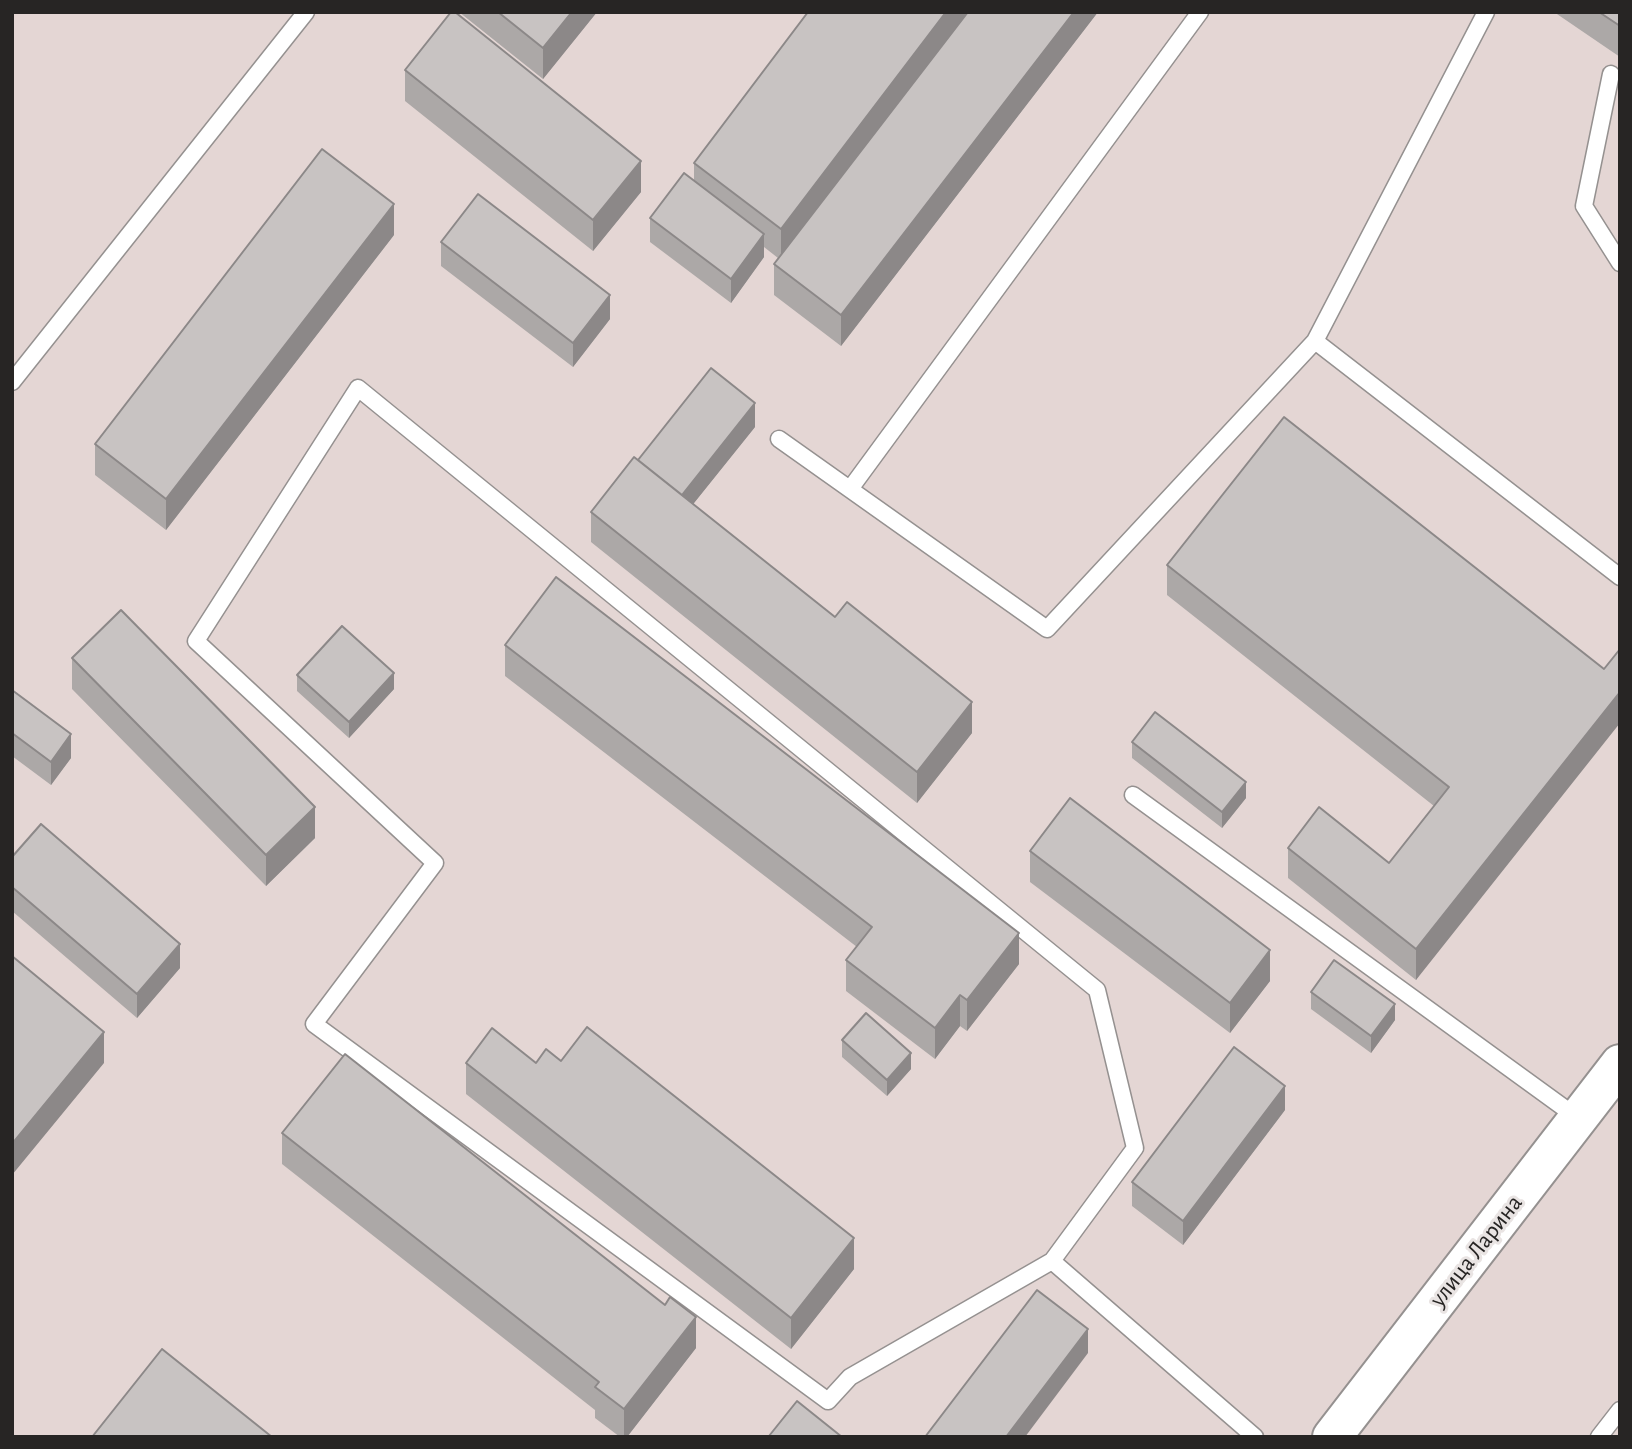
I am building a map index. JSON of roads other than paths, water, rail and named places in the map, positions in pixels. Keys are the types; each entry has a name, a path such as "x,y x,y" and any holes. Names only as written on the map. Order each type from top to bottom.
{"street":[{"name":"улица Ларина","path":"1332,1437 1620,1065"}],"lane":[{"path":"12,382 306,12"},
{"path":"850,489 1200,12"},
{"path":"779,439 1047,629 1315,341 1486,12"},
{"path":"1611,74 1584,206 1620,263"},
{"path":"1315,341 1620,577"},
{"path":"358,388 1097,990 1135,1149 1052,1261 850,1377 828,1401 314,1024 435,863 196,641 358,388"},
{"path":"1133,795 1578,1118"},
{"path":"1052,1261 1255,1437"},
{"path":"1599,1437 1620,1410"}]}
